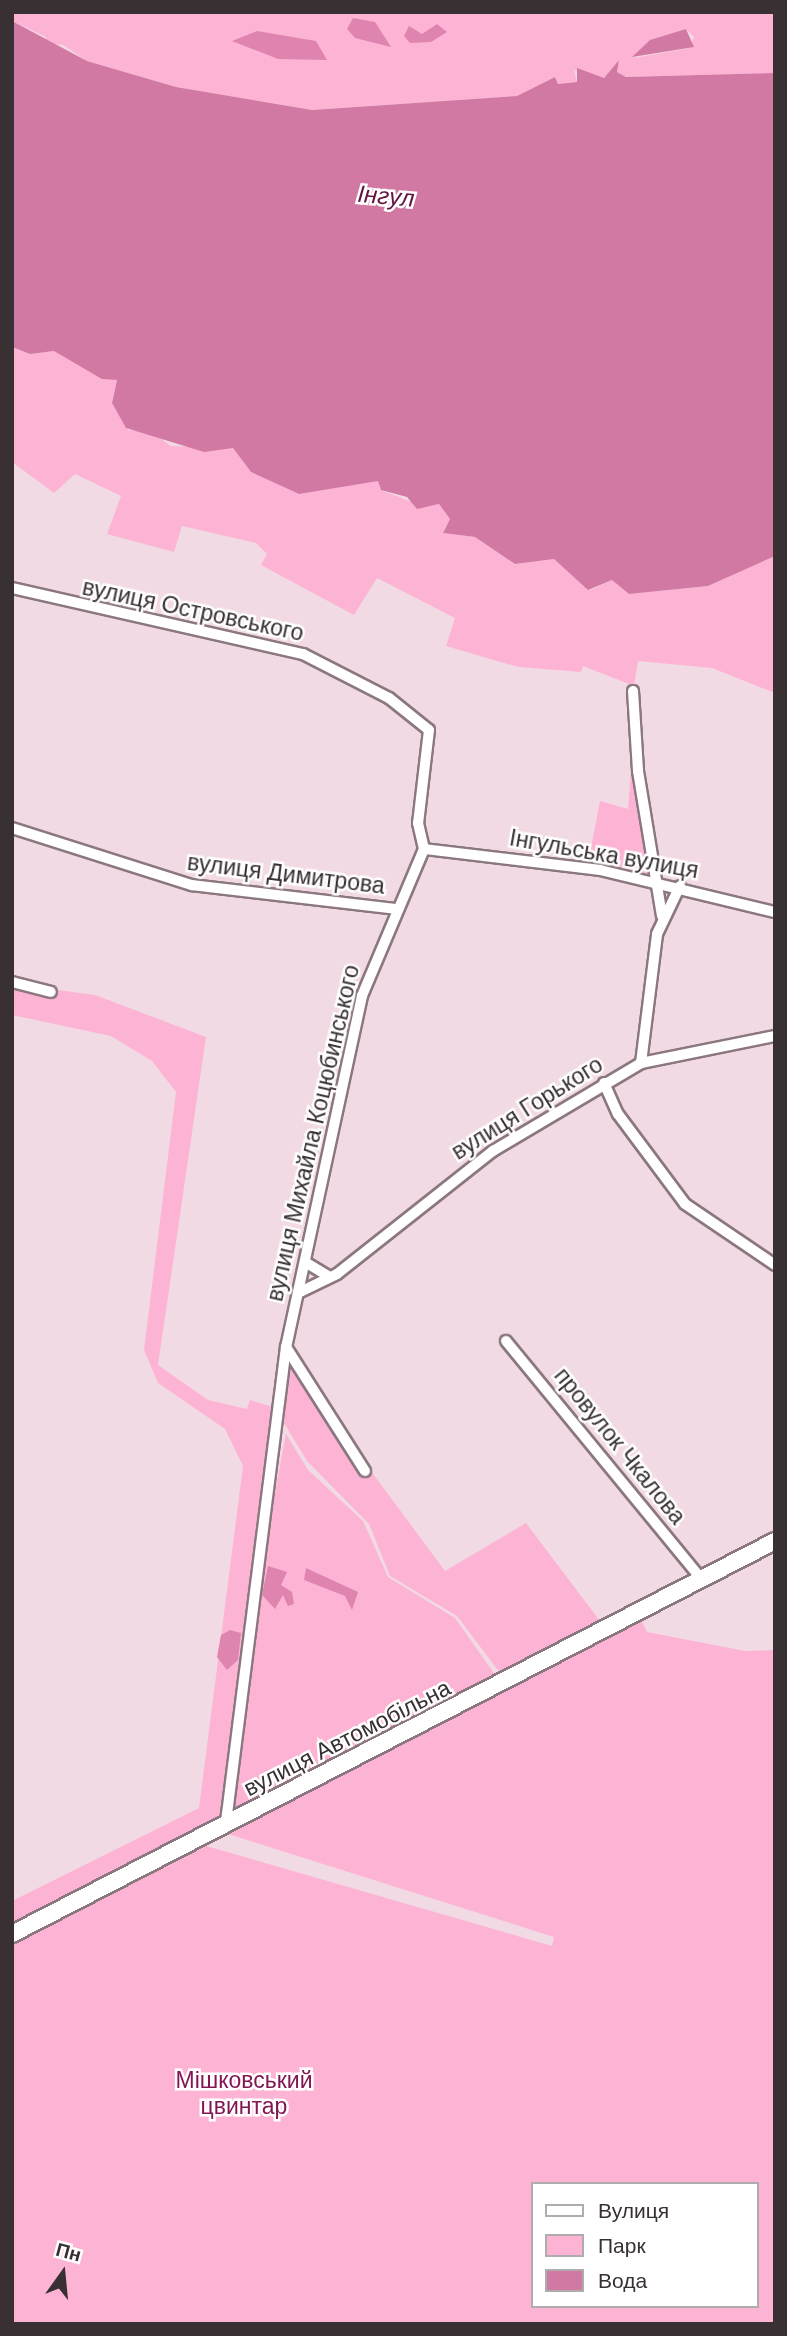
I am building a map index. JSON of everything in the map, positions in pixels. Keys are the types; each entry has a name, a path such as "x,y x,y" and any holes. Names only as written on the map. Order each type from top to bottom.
{"street":[{"name":"вулиця Островського","path":"12,588 303,654 398,704 429,730 418,822 424,849"},
{"path":"634,691 655,881 662,916 641,1063"},
{"name":"вулиця Димитрова","path":"12,828 192,886 395,909"},
{"name":"Інгульська вулиця","path":"424,849 655,881 775,912"},
{"name":"вулиця Михайла Коцюбинського","path":"217,1834 286,1347 362,996 395,909 424,849"},
{"path":"662,916 680,886"},
{"path":"12,982 51,992"},
{"name":"вулиця Горького","path":"298,1293 330,1278 457,1176 604,1083 641,1063 775,1036"},
{"path":"604,1083 618,1114 685,1204 775,1265"},
{"path":"305,1262 330,1278"},
{"name":"провулок Чкалова","path":"506,1341 701,1578"},
{"path":"286,1347 365,1471"},
{"name":"вулиця Автомобільна","path":"12,1934 217,1834 775,1541"}],"green space":[{"path":"12,12 775,12 775,73 626,77 617,72 619,60 604,78 574,70 577,82 558,84 555,77 517,96 311,110 176,87 87,61 63,45 46,43 46,37 12,21","holes":["686,29 694,37 690,48 634,58 648,42"]},
{"path":"12,347 30,354 54,351 117,380 112,403 128,430 151,432 171,446 233,448 251,472 297,493 378,480 381,490 425,507 439,504 450,519 443,533 475,537 515,564 554,559 590,590 612,580 629,594 708,586 775,556 775,693 712,668 638,661 634,686 583,666 581,672 518,667 446,646 455,618 377,578 354,615 261,565 267,554 256,543 182,526 174,552 107,534 121,496 75,474 54,493 12,462"},
{"path":"634,734 652,878 587,869 600,801 628,809"},
{"path":"12,984 95,995 206,1037 158,1365 208,1400 247,1409 250,1400 279,1409 221,1819 12,1929 12,1901 199,1808 243,1466 225,1429 158,1383 144,1350 176,1092 152,1061 111,1036 12,1015"},
{"path":"288,1359 445,1571 526,1523 603,1625 505,1674 497,1669 457,1616 390,1576 369,1524 307,1461 284,1423"},
{"path":"286,1434 308,1470 363,1521 388,1577 455,1618 496,1676 234,1813 261,1567"},
{"name":"Мішковський цвинтар","path":"639,1615 647,1632 745,1651 775,1650 775,2324 12,2324 12,1939 203,1845 552,1946 554,1937 228,1834"}],"shaded area":[{"path":"353,18 375,22 391,47 355,38 347,29"},
{"path":"437,24 447,32 431,42 410,43 404,36 409,26 422,34"},
{"path":"257,31 316,41 327,60 278,59 232,41"},
{"path":"268,1566 287,1572 281,1585 292,1592 294,1604 288,1606 283,1595 275,1609 262,1595"},
{"path":"306,1568 358,1592 352,1610 345,1596 304,1580"},
{"path":"230,1630 241,1633 238,1660 227,1670 217,1657 221,1635"}],"water":[{"name":"Інгул","path":"12,21 87,61 176,87 312,110 517,96 555,77 558,84 577,82 577,68 604,78 619,60 617,72 626,77 775,73 775,556 708,586 629,594 612,580 588,590 554,559 515,564 475,537 443,533 450,519 439,504 417,509 407,497 381,490 378,481 299,494 251,472 233,448 204,452 126,428 112,403 117,380 102,379 54,351 30,354 12,347"},
{"path":"686,29 694,47 632,57 650,40"}]}
